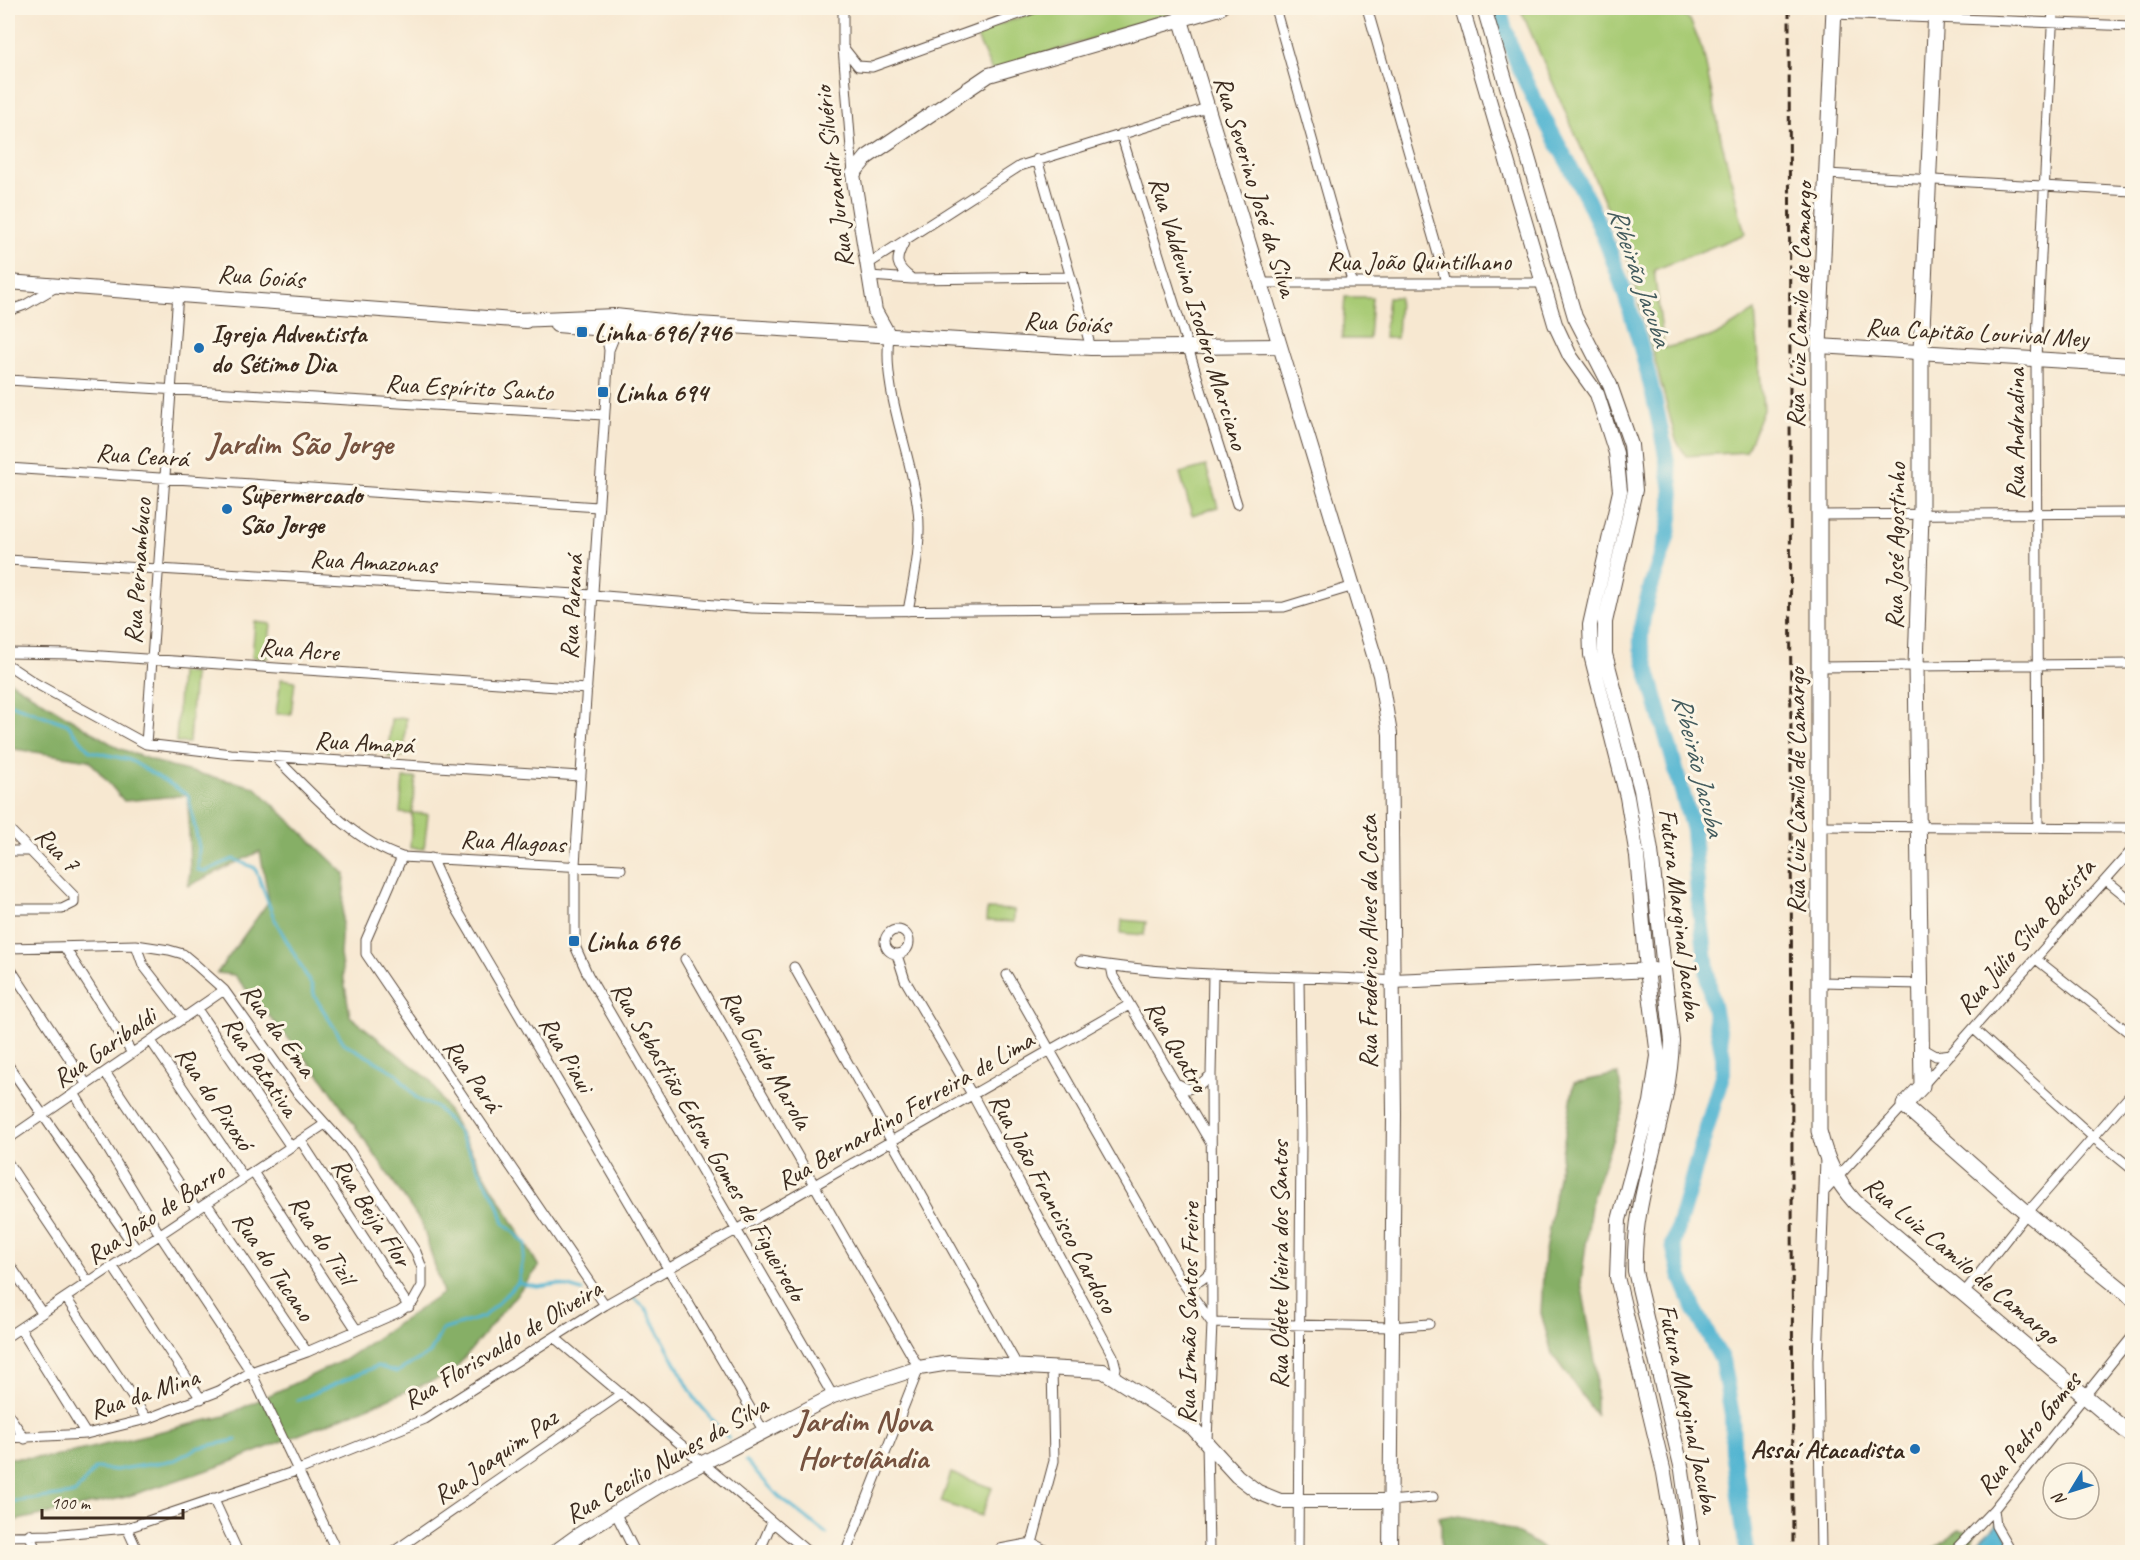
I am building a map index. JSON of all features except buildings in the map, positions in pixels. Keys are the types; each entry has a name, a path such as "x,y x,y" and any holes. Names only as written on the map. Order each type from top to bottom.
{"main road":[{"name":"Rua Luiz Camilo de Camargo","path":"1834,11 1819,346 1820,1131 1825,1156 1836,1178 1855,1202 2133,1436"},
{"name":"Rua José Agostinho","path":"1922,1086 1916,665 1921,515 1921,352 1936,12"},
{"name":"Rua Júlio Silva Batista","path":"1904,1105 1922,1086"},
{"path":"1904,1105 2028,1213 2133,1298"}],"street":[{"name":"Rua Jurandir Silvério","path":"843,8 843,47 853,174 875,311 889,336"},
{"path":"843,47 858,66 872,68 1036,8"},
{"path":"853,174 867,157 989,75 1179,14 1200,14 1220,8"},
{"path":"1275,8 1352,281"},
{"path":"1367,8 1446,282"},
{"name":"Futura Marginal Jacuba","path":"1462,8 1555,324 1570,356 1597,394 1616,453 1620,491 1590,625 1590,655 1627,797 1637,856 1647,970 1658,1056 1651,1102 1619,1220 1617,1277 1664,1473 1677,1552"},
{"name":"Futura Marginal Jacuba","path":"1484,8 1575,317 1610,385 1631,445 1635,490 1605,622 1605,654 1641,790 1665,969 1672,1041 1671,1068 1637,1219 1634,1245 1635,1271 1682,1470 1693,1552"},
{"path":"1701,8 1714,8"},
{"name":"Rua Andradina","path":"2037,826 2036,359 2053,8"},
{"path":"1834,11 1936,12 2133,26"},
{"name":"Rua Severino José da Silva","path":"1179,14 1280,346"},
{"path":"1186,40 1191,26 1200,14"},
{"path":"869,270 905,241 1020,166 1207,108"},
{"name":"Rua Valdevino Isodoro Marciano","path":"1121,134 1237,504"},
{"path":"1037,159 1091,348"},
{"path":"1827,174 2133,191"},
{"path":"905,241 896,260 897,265 912,279"},
{"path":"1539,269 1560,264"},
{"path":"869,270 912,279 1070,277"},
{"name":"Rua João Quintilhano","path":"1260,283 1352,281 1543,283"},
{"name":"Rua Goiás","path":"8,282 178,293 604,329 615,320"},
{"path":"8,311 25,305 60,285"},
{"path":"1547,298 1568,292"},
{"name":"Rua Pernambuco","path":"146,744 178,293"},
{"path":"852,334 869,323 875,311"},
{"name":"Rua Goiás","path":"517,320 682,323 1091,348 1280,346"},
{"name":"Rua Paraná","path":"575,866 604,416 609,350 615,320"},
{"name":"Rua Paraná","path":"604,329 609,350"},
{"path":"889,336 890,375 918,508 917,562 908,611"},
{"name":"Rua Frederico Alves da Costa","path":"1280,346 1380,675 1390,734 1393,981 1390,1552"},
{"name":"Rua Capitão Lourival Mey","path":"1819,346 2133,365"},
{"name":"Rua Espírito Santo","path":"8,380 604,416"},
{"name":"Rua Ceará","path":"8,468 598,507"},
{"path":"1820,514 2133,513"},
{"name":"Rua Amazonas","path":"8,560 593,595 752,608 908,611 1284,607 1354,586"},
{"name":"Rua Acre","path":"8,653 72,654 587,689"},
{"path":"8,664 35,683 146,744"},
{"path":"1819,667 2133,664"},
{"name":"Rua Amapá","path":"146,744 276,758 580,776"},
{"path":"276,758 364,839 382,850 402,857"},
{"path":"1820,826 1919,824 2133,828"},
{"name":"Rua 7","path":"8,828 74,896 74,903 62,909 8,909"},
{"name":"Rua Júlio Silva Batista","path":"1922,1086 2133,850"},
{"path":"8,851 32,851"},
{"name":"Rua Alagoas","path":"402,857 621,870"},
{"name":"Rua Pará","path":"402,857 366,940 366,954 605,1305"},
{"name":"Rua Piaui","path":"431,858 445,889 763,1430"},
{"name":"Rua Sebastião Edson Gomes de Figueiredo","path":"575,866 574,946 588,975 738,1230 832,1396"},
{"path":"2106,880 2133,902"},
{"path":"136,945 142,965 184,1018"},
{"name":"Rua da Ema","path":"8,948 136,945 183,954 224,990 296,1091 349,1150 416,1252 422,1269 422,1286 409,1307"},
{"path":"65,948 132,1053"},
{"name":"Rua João Francisco Cardoso","path":"897,955 905,980 973,1096 1113,1356 1116,1368 1114,1377"},
{"name":"Rua Guido Marola","path":"685,959 919,1368"},
{"path":"2036,959 2133,1035"},
{"path":"1081,961 1111,966 1213,974 1393,981 1665,969"},
{"path":"8,965 87,1085"},
{"name":"Rua Quatro","path":"1111,966 1113,976 1129,1005 1211,1144"},
{"path":"794,967 1017,1365"},
{"name":"Rua Irmão Santos Freire","path":"1209,1552 1207,1440 1212,1323 1213,974"},
{"path":"1007,975 1181,1280 1212,1323 1300,1323 1391,1327 1429,1324"},
{"name":"Rua Odete Vieira dos Santos","path":"1298,1552 1299,978"},
{"path":"1820,982 1922,984"},
{"name":"Rua Garibaldi","path":"8,1139 224,990"},
{"name":"Rua Bernardino Ferreira de Lima","path":"670,1270 1129,1005"},
{"name":"Rua Patativa","path":"197,1009 291,1147"},
{"path":"1975,1029 2094,1138 2133,1169"},
{"name":"Rua do Pixoxó","path":"151,1041 244,1178"},
{"path":"1923,1048 1936,1056 1953,1053"},
{"path":"8,1065 136,1250"},
{"path":"105,1072 197,1210"},
{"path":"1173,1082 1188,1089 1199,1085 1211,1075"},
{"path":"74,1093 160,1235 252,1372 337,1552"},
{"path":"1964,1293 2028,1213 2133,1093"},
{"name":"Rua Júlio Silva Batista","path":"1824,1192 1904,1105"},
{"name":"Rua João de Barro","path":"8,1336 325,1124"},
{"name":"Rua Beija Flor","path":"301,1141 409,1307"},
{"path":"1821,1552 1818,1361 1825,1156"},
{"path":"8,1163 88,1282"},
{"name":"Rua do Tizil","path":"254,1172 356,1329"},
{"name":"Rua do Tucano","path":"207,1204 307,1352"},
{"path":"8,1262 42,1313"},
{"path":"113,1266 201,1399"},
{"name":"Rua Florisvaldo de Oliveira","path":"8,1536 51,1535 127,1528 299,1470 424,1419 605,1305 670,1270"},
{"path":"1181,1280 1192,1284 1198,1283 1212,1270"},
{"path":"66,1298 147,1419"},
{"name":"Rua da Mina","path":"8,1438 25,1439 87,1434 147,1419 201,1399 252,1372 307,1352 409,1307"},
{"path":"20,1328 87,1434"},
{"name":"Rua Pedro Gomes","path":"1953,1552 1994,1509 2133,1336"},
{"path":"555,1338 808,1552"},
{"name":"Rua Cecilio Nunes da Silva","path":"555,1552 615,1512 763,1430 832,1396 919,1368 949,1364 1017,1365 1103,1371 1193,1428 1207,1440 1237,1476 1258,1492 1280,1501 1390,1501 1433,1497"},
{"path":"1032,1543 1054,1461 1052,1367"},
{"path":"846,1552 919,1368"},
{"name":"Rua Joaquim Paz","path":"393,1552 621,1394"},
{"path":"8,1414 25,1439"},
{"path":"213,1498 238,1552"},
{"path":"1994,1509 1996,1526 2011,1552"},
{"path":"615,1512 635,1552"},
{"path":"759,1552 772,1522"},
{"path":"127,1528 138,1552"},
{"path":"29,1534 37,1552"},
{"path":"998,1552 1009,1546 1032,1543 1049,1552"}],"green space":[{"path":"1047,8 1167,8 1168,14 992,71 975,33"},
{"path":"1520,8 1673,8 1690,20 1703,51 1722,143 1745,234 1654,270 1664,348 1715,336 1755,311 1763,409 1746,452 1686,456 1676,440 1625,248"},
{"path":"1345,297 1372,297 1369,339 1342,339"},
{"path":"1388,297 1399,297 1397,338 1384,338"},
{"path":"1206,466 1218,507 1192,515 1180,473"},
{"path":"255,622 271,624 267,659 252,657"},
{"path":"180,672 194,674 189,743 176,743"},
{"path":"281,679 295,681 291,714 276,714"},
{"path":"8,680 118,748 171,767 255,787 345,874 340,955 350,1016 430,1080 539,1267 452,1373 226,1464 126,1497 18,1520 8,1520 8,1458 53,1457 225,1416 344,1360 443,1293 422,1224 323,1079 234,975 217,973 269,901 260,851 188,886 190,871 188,795 124,801 89,760 8,748"},
{"path":"406,718 404,756 388,757 391,719"},
{"path":"403,778 416,778 412,813 428,814 424,849 410,848 412,814 400,813"},
{"path":"987,909 1014,910 1014,922 986,921"},
{"path":"1122,920 1146,922 1144,935 1121,933"},
{"path":"1618,1074 1624,1107 1592,1198 1581,1282 1596,1367 1596,1415 1552,1354 1541,1313 1544,1257 1574,1083"},
{"path":"951,1473 992,1488 981,1516 941,1502"},
{"path":"1449,1515 1489,1522 1526,1538 1548,1552 1441,1552 1441,1526 1438,1517"},
{"path":"1959,1530 1975,1532 1969,1552 1929,1552"}],"water":[{"path":"2001,1519 2008,1538 2022,1552 1968,1552"}],"waterway":[{"name":"Ribeirão Jacuba","path":"1499,8 1506,34 1526,83 1588,201 1616,267 1649,376 1671,484 1670,525 1646,605 1641,647 1693,830 1698,896 1709,985 1723,1056 1723,1072 1673,1245 1681,1277 1694,1308 1722,1360 1732,1415 1733,1452 1747,1552"},
{"path":"8,703 67,724 90,751 130,760 188,795 199,847 198,870 206,871 233,859 255,868 274,918 312,986 315,997 344,1043 396,1073 417,1099 437,1108 458,1131 498,1204 504,1223 526,1244 518,1283 538,1287 558,1284 582,1291"},
{"path":"298,1400 377,1366 397,1372 430,1353 442,1330 483,1317 518,1283"},
{"path":"633,1297 647,1310 695,1399 729,1439"},
{"path":"8,1502 74,1494 96,1468 116,1470 175,1460 197,1448 236,1440"},
{"path":"746,1461 779,1497 827,1534"}],"railway":[{"path":"1789,8 1793,1552"}],"place":[{"name":"Linha 696/746","path":"582,332"},
{"name":"Igreja Adventista do Sétimo Dia","path":"199,348"},
{"name":"Linha 694","path":"603,392"},
{"name":"Supermercado São Jorge","path":"227,509"},
{"name":"Linha 696","path":"574,941"},
{"name":"Assaí Atacadista","path":"1915,1449"}],"district":[{"name":"Jardim São Jorge","path":"300,443"},
{"name":"Jardim Nova Hortolândia","path":"863,1438"}]}
